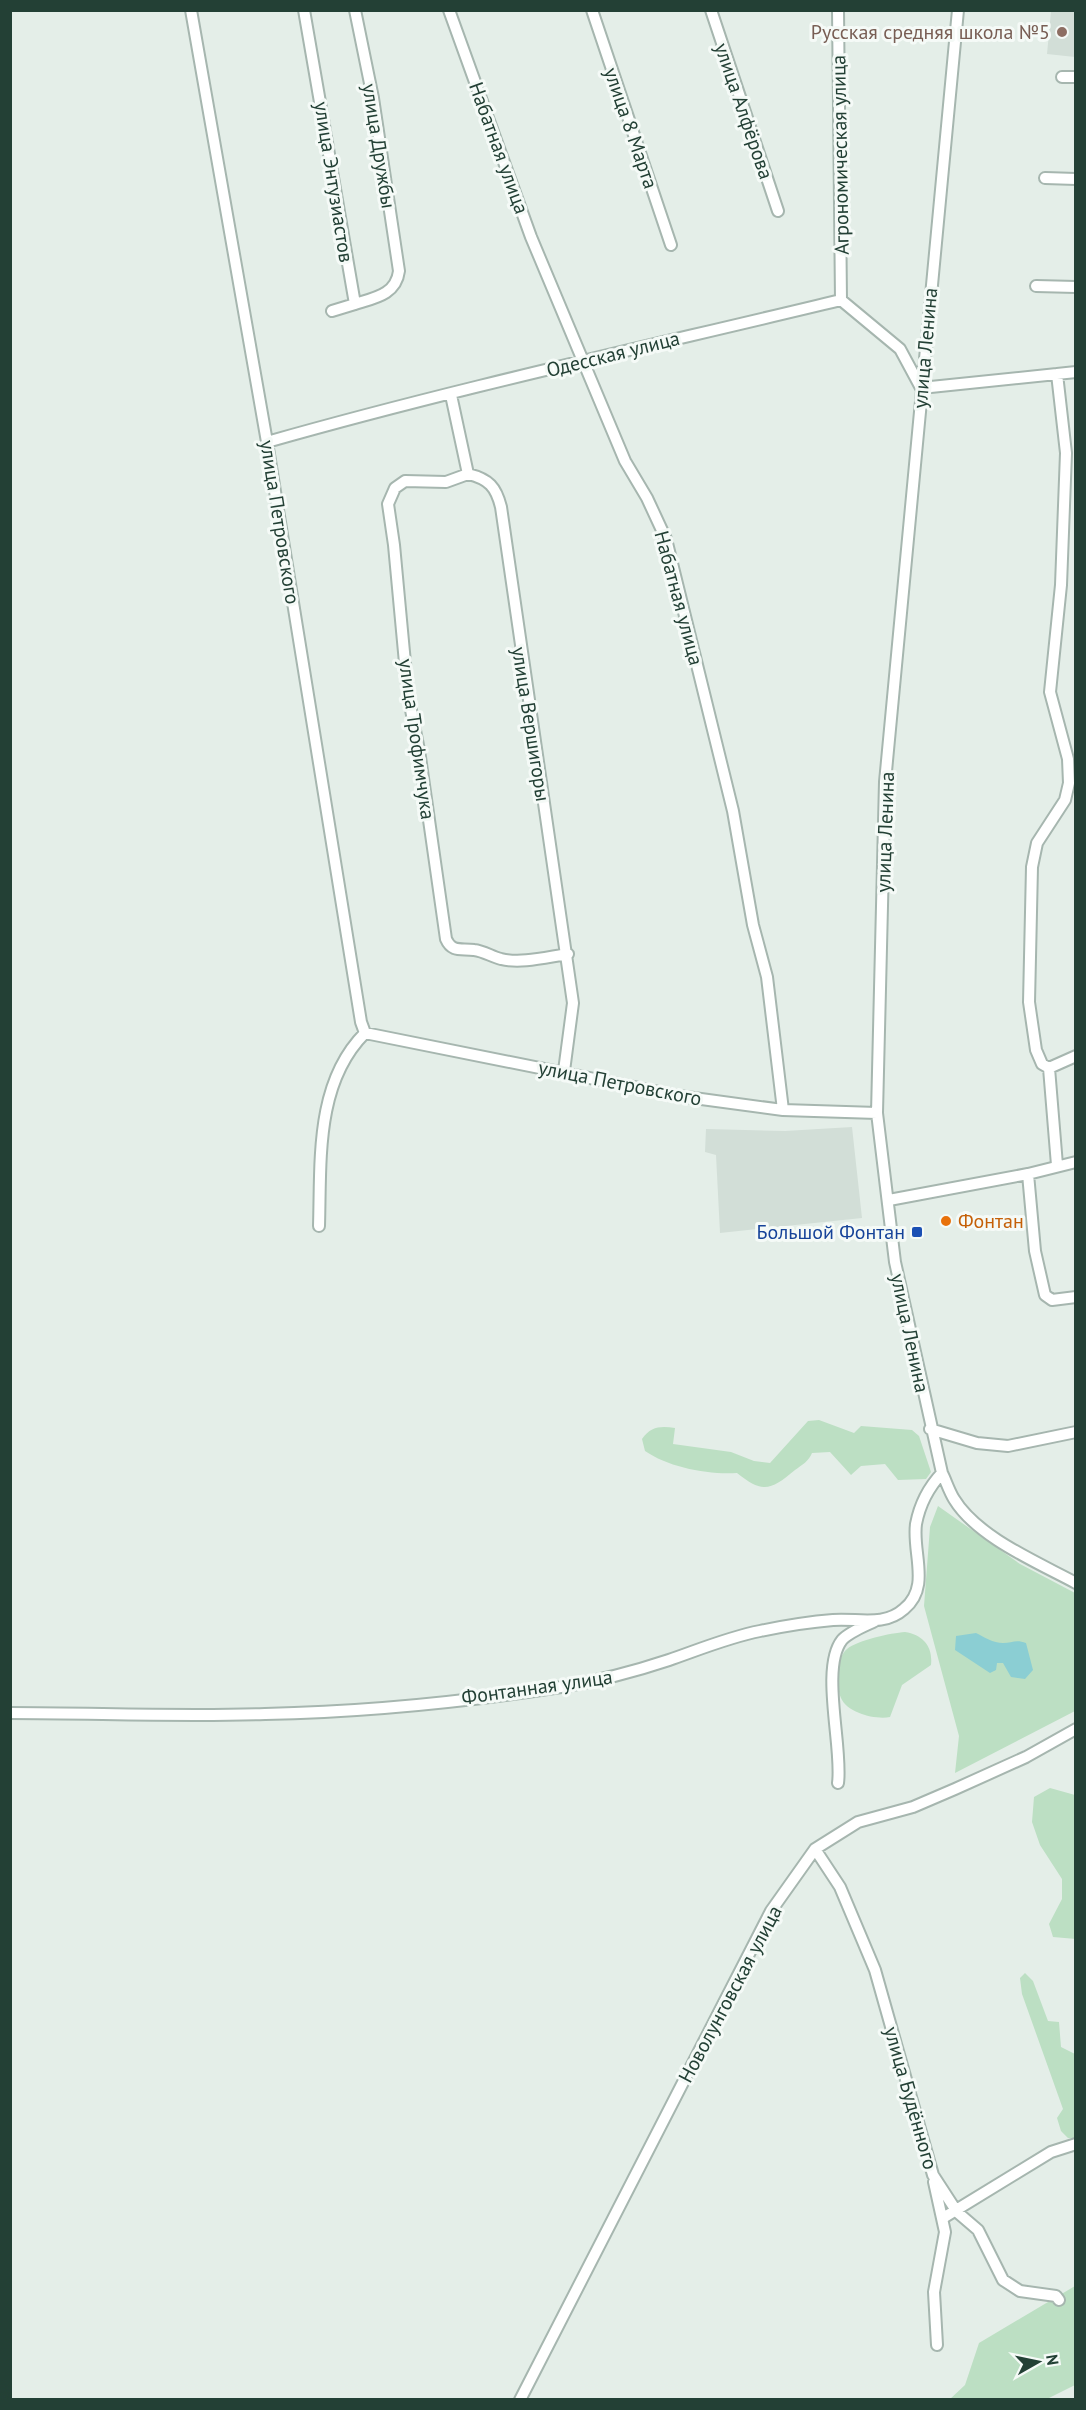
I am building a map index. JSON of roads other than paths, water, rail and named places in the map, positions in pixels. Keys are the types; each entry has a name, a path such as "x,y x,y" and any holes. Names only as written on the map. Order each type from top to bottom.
{"street":[{"name":"улица Петровского","path":"191,10 267,442 361,1022 365,1033 564,1071 679,1096 783,1110 878,1113"},
{"name":"улица Энтузиастов","path":"304,10 355,304"},
{"name":"улица Дружбы","path":"355,10 373,98 399,271 398,282 382,295 355,304"},
{"name":"Набатная улица","path":"449,10 515,197 585,360 625,461 647,498 666,539 733,811 753,925 767,977 783,1110"},
{"name":"улица 8 Марта","path":"592,10 671,245"},
{"name":"улица Алфёрова","path":"711,10 778,211"},
{"name":"Агрономическая улица","path":"838,10 841,300"},
{"name":"улица Ленина","path":"958,10 885,782 878,1113 894,1262 942,1473 954,1499 975,1522 1023,1556 1076,1583"},
{"path":"1062,77 1076,77"},
{"path":"1045,178 1076,179"},
{"path":"1036,286 1076,288"},
{"name":"Одесская улица","path":"267,442 362,415 841,300"},
{"path":"841,300 900,349 921,388 1076,372"},
{"path":"332,311 355,304"},
{"path":"1049,1068 1042,1064 1036,1050 1029,1002 1032,867 1037,843 1065,800 1069,783 1068,759 1050,692 1071,453 1057,374"},
{"path":"451,395 468,474"},
{"name":"улица Вершигоры","path":"468,474 489,482 496,490 501,507 540,789 568,954 573,1003 564,1071"},
{"name":"улица Трофимчука","path":"468,474 446,482 405,481 395,488 388,504 408,695 419,750 446,939 455,949 473,950 514,961 568,954"},
{"path":"319,1226 322,1145 333,1080 349,1049 365,1033"},
{"path":"1049,1068 1076,1056"},
{"path":"1049,1068 1057,1165"},
{"path":"889,1200 1028,1174 1076,1162"},
{"path":"1028,1174 1035,1251 1045,1295 1052,1299 1076,1297"},
{"path":"930,1428 977,1443 1008,1446 1076,1432"},
{"name":"Фонтанная улица","path":"10,1713 268,1714 451,1700 561,1687 619,1676 755,1632 799,1623 875,1621 895,1617 913,1599 920,1577 916,1527 920,1508 929,1487 942,1473"},
{"path":"838,1783 833,1682 836,1654 843,1639 845,1620"},
{"path":"843,1639 875,1621"},
{"name":"Новолунговская улица","path":"520,2400 771,1911 815,1849 858,1822 913,1807 1026,1757 1076,1729"},
{"name":"улица Будённого","path":"815,1849 840,1887 875,1970 933,2175 957,2212 978,2230 1003,2280 1020,2291 1056,2296 1059,2300"},
{"path":"942,2218 957,2212 1051,2152 1076,2144"},
{"path":"933,2175 945,2232 934,2292 937,2345"}],"water":[{"path":"976,1633 999,1643 1017,1641 1026,1643 1033,1670 1025,1679 1011,1677 1003,1663 997,1663 996,1670 990,1673 955,1650 956,1636"}],"place":[{"name":"Русская средняя школа №5","path":"1062,32"},
{"name":"Фонтан","path":"946,1221"},
{"name":"Большой Фонтан","path":"917,1232"}]}
